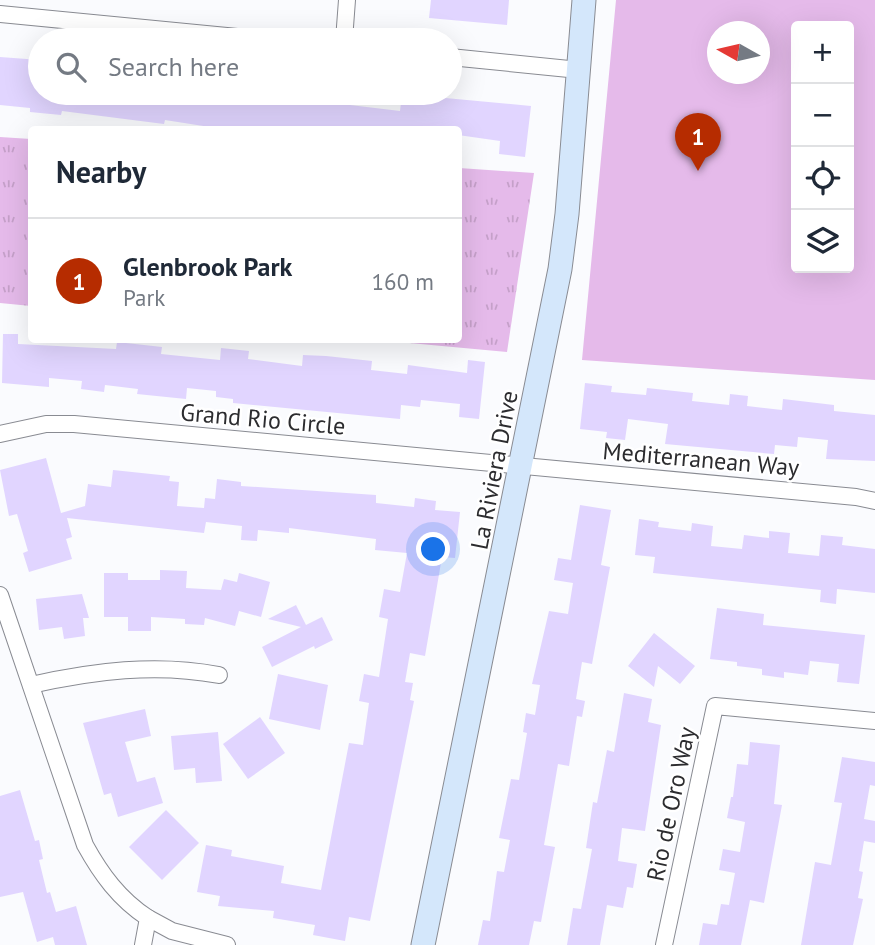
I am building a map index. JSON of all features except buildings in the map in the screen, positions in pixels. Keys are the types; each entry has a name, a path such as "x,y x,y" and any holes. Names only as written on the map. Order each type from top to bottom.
{"street":[{"path":"345,28 347,0"},
{"name":"La Riviera Drive","path":"423,945 560,269 584,0"},
{"path":"0,15 139,28"},
{"path":"462,58 579,70"},
{"name":"Grand Rio Circle","path":"0,434 46,424 74,424 522,466"},
{"name":"Mediterranean Way","path":"522,466 842,495 875,501"},
{"path":"0,595 85,845 98,870 116,891 148,918 172,931 227,945"},
{"path":"31,685 117,670 167,668 219,675"},
{"name":"Rio de Oro Way","path":"664,945 715,706 875,721"},
{"path":"143,945 148,918"}],"green space":[{"path":"616,0 875,0 875,380 582,360"},
{"path":"0,137 28,139 28,306 0,303"},
{"path":"462,168 534,173 507,352 410,343 462,343"}],"place":[{"name":"Glenbrook Park","path":"698,171"}]}
